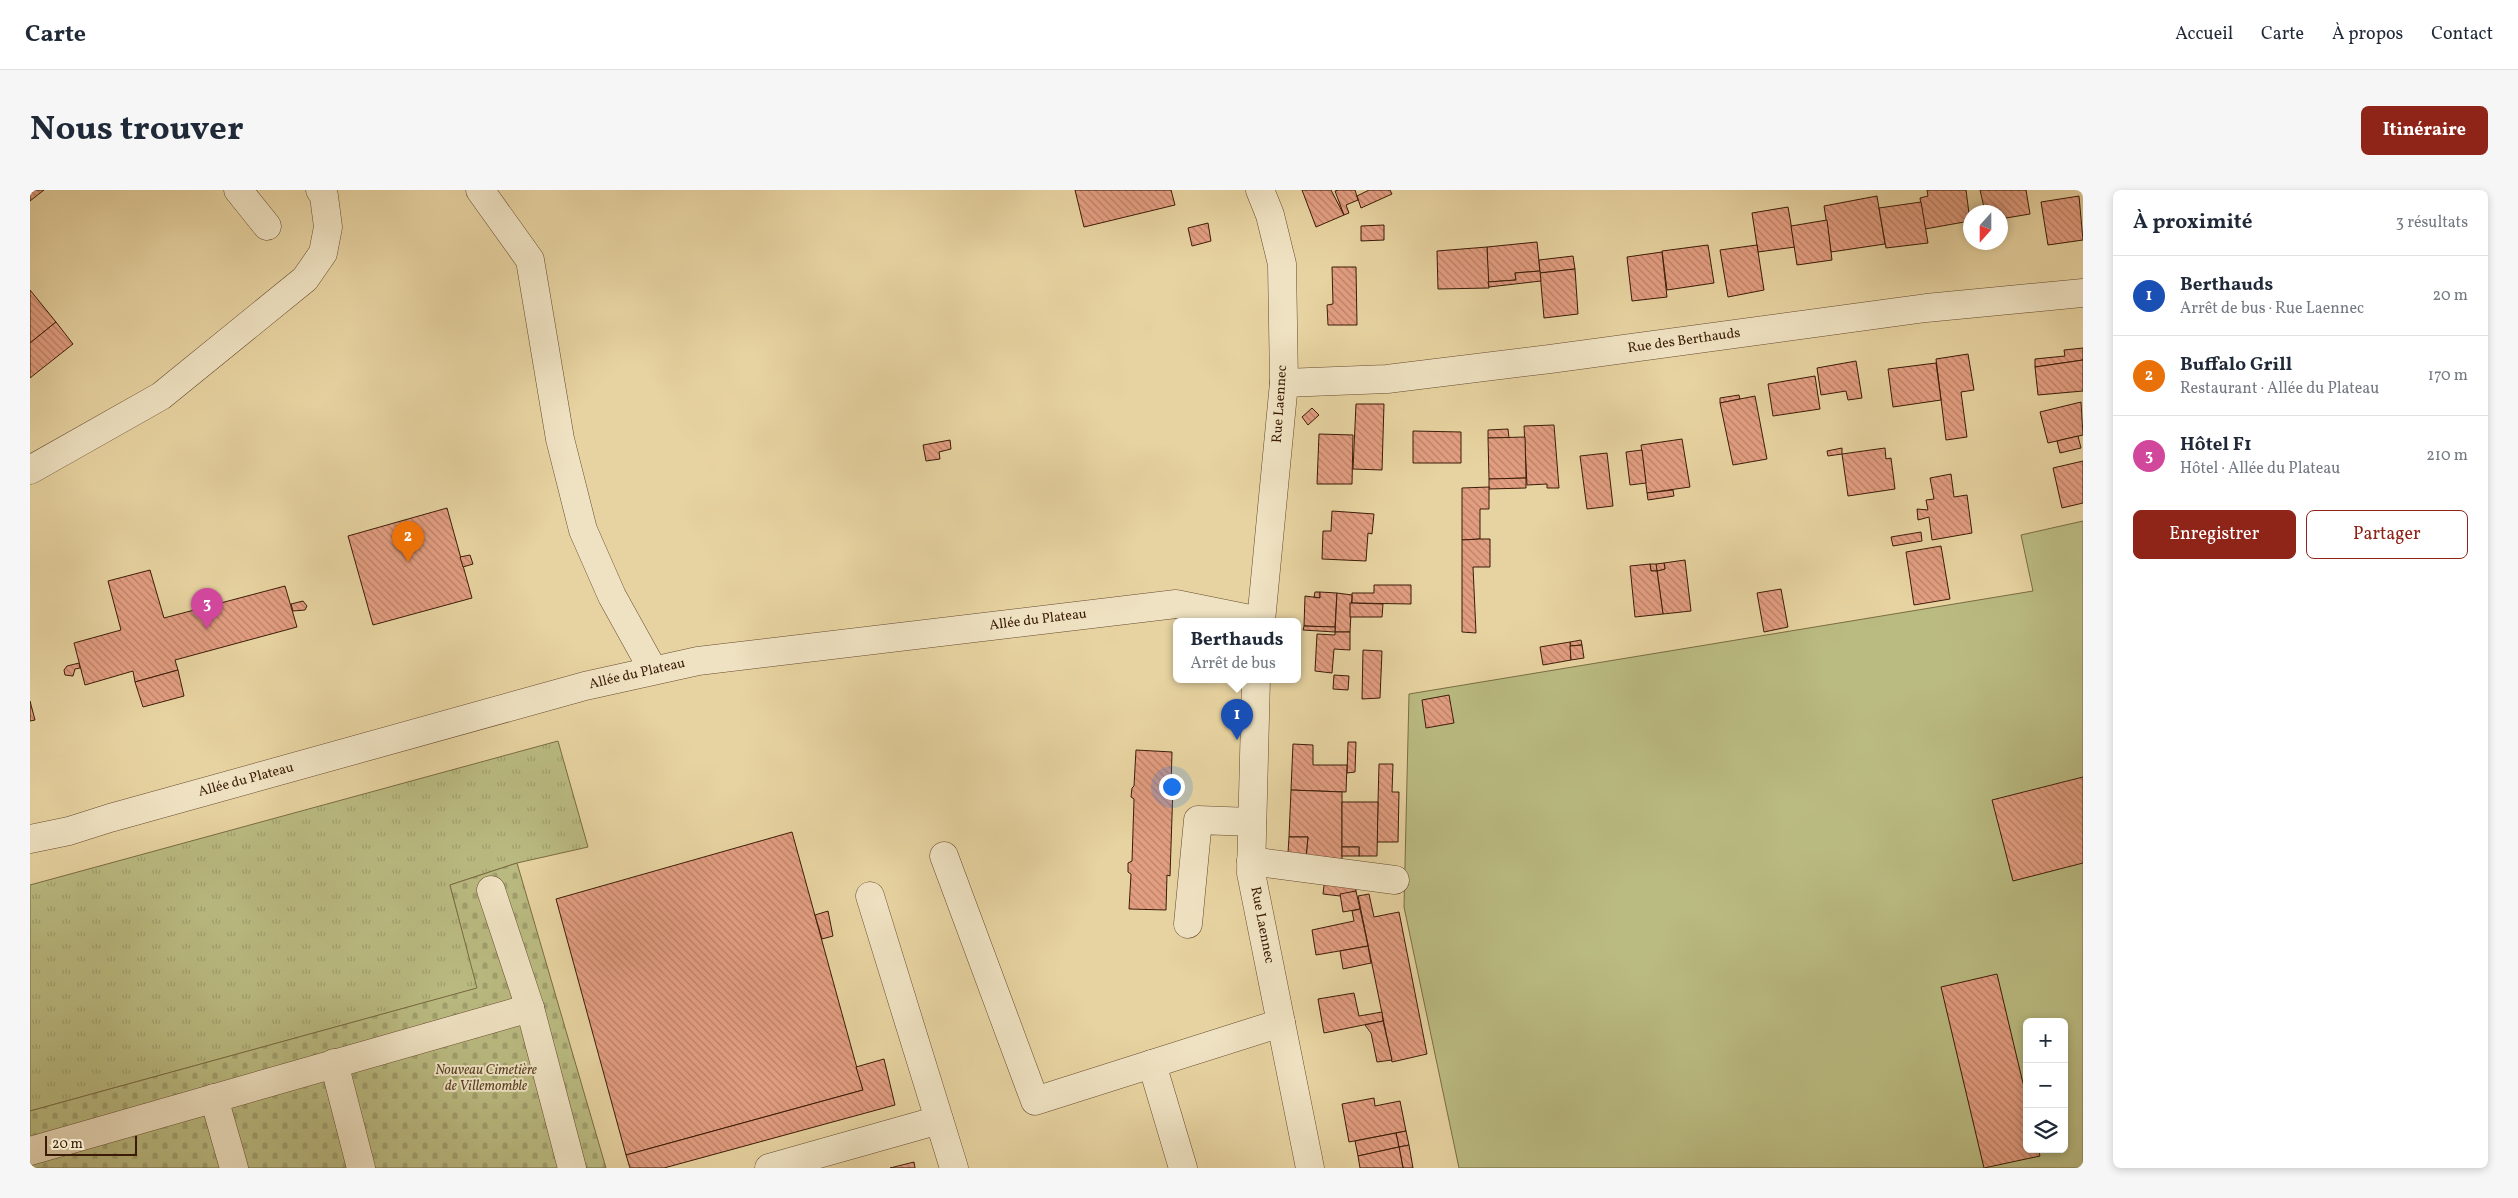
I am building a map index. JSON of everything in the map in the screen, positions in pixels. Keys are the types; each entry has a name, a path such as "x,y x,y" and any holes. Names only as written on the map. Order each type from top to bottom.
{"street":[{"path":"238,190 267,226"},
{"path":"30,470 161,396 305,280 323,253 328,228 324,196 320,190"},
{"path":"480,190 530,260 560,439 583,530 612,596 653,670"},
{"name":"Rue Laennec","path":"1260,190 1270,215 1282,264 1284,383 1260,618"},
{"name":"Rue des Berthauds","path":"1284,383 1387,379 1926,308 2083,293"},
{"name":"Allée du Plateau","path":"30,839 68,831 585,686 653,670 708,660 1176,604 1245,618"},
{"name":"Rue Laennec","path":"1256,683 1251,873 1310,1168"},
{"path":"1188,924 1198,820 1252,822"},
{"path":"944,856 1035,1101 1281,1023"},
{"path":"1252,861 1395,880"},
{"path":"491,890 530,1008 572,1168"},
{"path":"870,896 954,1168"},
{"path":"38,1156 214,1098 530,1008"},
{"path":"334,1063 361,1168"},
{"path":"1152,1064 1183,1168"},
{"path":"214,1098 234,1168"},
{"path":"769,1168 939,1120"}],"green space":[{"path":"2083,521 2083,1168 1459,1168 1404,907 1409,694 2033,591 2021,535"},
{"path":"558,741 588,847 517,863 450,885 478,988 30,1111 30,885"},
{"name":"Nouveau Cimetière de Villemomble","path":"517,863 606,1168 30,1168 30,1111 477,988 450,885"}],"building":[{"path":"30,190 44,190 30,201"},
{"path":"1075,190 1171,190 1175,205 1084,227"},
{"path":"1302,190 1331,190 1344,215 1316,227"},
{"path":"1355,190 1358,200 1346,205 1349,213 1344,215 1335,191"},
{"path":"1369,190 1390,190 1392,194 1361,208 1357,196"},
{"path":"1927,190 1966,190 1968,205 1963,205 1963,222 1925,229 1920,198 1928,196"},
{"path":"1980,190 2026,190 2030,214 2008,218 2008,205 1983,205"},
{"path":"1877,196 1885,244 1831,252 1824,206"},
{"path":"2079,196 2083,240 2048,245 2041,202"},
{"path":"1921,202 1928,243 1886,248 1879,208"},
{"path":"1788,207 1795,247 1758,252 1752,213"},
{"path":"1827,220 1832,260 1797,265 1791,226"},
{"path":"1208,223 1211,241 1192,246 1188,228"},
{"path":"1384,225 1384,240 1361,241 1361,226"},
{"path":"1537,242 1540,271 1515,273 1516,280 1488,282 1487,247"},
{"path":"1708,245 1714,283 1667,290 1662,251"},
{"path":"1757,245 1764,290 1728,297 1720,250"},
{"path":"1487,247 1489,288 1438,289 1437,251"},
{"path":"1662,252 1667,297 1632,301 1627,257"},
{"path":"1573,256 1575,269 1540,273 1539,260"},
{"path":"1332,267 1356,267 1357,325 1328,325 1327,305 1333,304"},
{"path":"1575,269 1578,314 1544,318 1540,273"},
{"path":"1540,271 1541,281 1489,287 1488,282 1516,280 1515,273"},
{"path":"30,290 56,322 30,343"},
{"path":"56,322 73,344 30,378 30,343"},
{"path":"2083,348 2083,360 2035,367 2035,359 2065,356 2064,350"},
{"path":"1968,354 1974,390 1961,392 1967,437 1946,440 1936,359"},
{"path":"2083,360 2083,391 2038,395 2035,367"},
{"path":"1856,361 1862,398 1848,400 1846,391 1821,395 1817,368"},
{"path":"1936,363 1941,400 1893,407 1888,369"},
{"path":"1815,376 1820,409 1773,416 1768,384"},
{"path":"1739,395 1740,399 1720,403 1720,398"},
{"path":"1755,396 1767,459 1733,465 1720,403"},
{"path":"2081,402 2083,435 2048,443 2040,412"},
{"path":"1356,404 1384,404 1382,470 1353,469"},
{"path":"1312,408 1319,415 1308,425 1302,417"},
{"path":"1554,425 1559,488 1547,488 1547,484 1527,485 1524,426"},
{"path":"1508,429 1509,438 1488,438 1488,430"},
{"path":"1413,431 1461,432 1461,463 1413,463"},
{"path":"1319,434 1353,435 1352,484 1317,484"},
{"path":"2078,436 2081,448 2060,453 2057,441"},
{"path":"1525,437 1526,478 1489,479 1488,438"},
{"path":"1682,439 1690,487 1647,493 1641,445"},
{"path":"950,440 951,449 939,452 940,459 926,461 923,445"},
{"path":"1842,448 1842,454 1828,456 1827,451"},
{"path":"1885,448 1886,459 1891,458 1895,489 1848,496 1842,454"},
{"path":"1642,450 1646,483 1630,485 1626,452"},
{"path":"1607,453 1613,506 1587,509 1580,456"},
{"path":"2083,461 2083,503 2062,508 2053,468"},
{"path":"1951,474 1954,497 1967,495 1972,533 1932,540 1929,517 1918,520 1917,509 1928,510 1926,500 1934,499 1930,478"},
{"path":"1526,478 1526,488 1489,489 1489,479"},
{"path":"1489,487 1489,509 1480,509 1480,539 1462,540 1462,488"},
{"path":"1673,490 1674,496 1648,500 1647,493"},
{"path":"447,508 472,598 373,625 348,536"},
{"path":"1332,511 1374,514 1372,534 1368,533 1366,561 1322,559 1323,531 1331,531"},
{"path":"1921,532 1922,541 1893,546 1891,537"},
{"path":"1490,539 1490,567 1473,567 1476,633 1462,632 1462,540"},
{"path":"1941,546 1950,599 1914,605 1906,552"},
{"path":"470,555 473,564 463,567 460,557"},
{"path":"1685,560 1691,611 1663,614 1657,571 1665,569 1664,563"},
{"path":"1664,563 1665,569 1657,571 1656,564"},
{"path":"1650,564 1656,564 1657,571 1651,571"},
{"path":"1650,564 1651,571 1657,571 1663,614 1635,617 1630,566"},
{"path":"150,570 164,618 285,586 297,627 175,660 178,670 135,682 133,671 85,685 74,643 121,630 108,581"},
{"path":"1374,585 1411,585 1411,604 1352,603 1352,593 1374,593"},
{"path":"1781,589 1788,627 1764,632 1757,593"},
{"path":"1315,592 1320,592 1320,598 1314,597"},
{"path":"1320,592 1337,593 1335,627 1304,626 1305,596 1320,598"},
{"path":"1337,593 1352,595 1350,632 1335,632"},
{"path":"303,601 307,606 305,610 293,611 291,604"},
{"path":"1350,603 1383,604 1382,617 1350,617"},
{"path":"1304,626 1335,627 1335,632 1303,630"},
{"path":"1335,632 1350,632 1350,650 1334,649 1332,673 1315,671 1317,634 1335,635"},
{"path":"1581,640 1582,645 1570,646 1570,642"},
{"path":"1570,642 1571,660 1543,665 1540,647"},
{"path":"1582,645 1584,658 1571,660 1570,646"},
{"path":"1363,650 1382,651 1380,698 1362,699"},
{"path":"79,663 80,668 75,669 73,676 65,675 64,670 67,666"},
{"path":"178,670 184,696 143,707 135,682"},
{"path":"1334,675 1349,676 1348,690 1333,689"},
{"path":"1449,695 1454,723 1426,728 1422,700"},
{"path":"30,701 35,720 30,721"},
{"path":"1348,742 1356,742 1355,772 1347,773"},
{"path":"1293,744 1313,745 1313,765 1347,765 1346,792 1291,790"},
{"path":"1136,750 1172,752 1171,786 1173,786 1170,876 1167,875 1166,910 1129,909 1131,874 1128,872 1128,863 1132,861 1134,799 1131,797 1134,786"},
{"path":"1379,764 1393,764 1392,792 1399,792 1398,842 1377,842"},
{"path":"2083,777 2083,863 2013,881 1992,800"},
{"path":"1291,790 1342,792 1342,861 1306,857 1308,837 1289,837"},
{"path":"1342,802 1378,802 1377,856 1359,856 1359,847 1342,847"},
{"path":"792,832 863,1090 626,1155 556,899"},
{"path":"1289,837 1308,837 1306,857 1288,853"},
{"path":"1342,847 1359,847 1359,856 1342,856"},
{"path":"1325,878 1355,882 1356,891 1340,896 1323,894"},
{"path":"1356,891 1360,909 1343,912 1340,894"},
{"path":"1369,894 1374,917 1399,912 1427,1054 1392,1062 1358,896"},
{"path":"1360,909 1368,946 1316,955 1312,930 1354,921 1352,911"},
{"path":"828,911 833,936 822,939 815,915"},
{"path":"1368,946 1371,963 1343,969 1340,951"},
{"path":"1997,974 2023,1083 2023,1153 2039,1153 2040,1156 1984,1168 1941,987"},
{"path":"1354,993 1359,1016 1382,1012 1383,1021 1324,1033 1318,999"},
{"path":"1383,1021 1392,1060 1377,1062 1371,1033 1365,1025"},
{"path":"884,1059 895,1105 664,1168 630,1168 626,1155 863,1090 856,1067"},
{"path":"1374,1098 1375,1106 1400,1101 1406,1131 1349,1142 1342,1104"},
{"path":"1406,1131 1409,1145 1399,1147 1396,1133"},
{"path":"1396,1133 1399,1147 1358,1156 1355,1141"},
{"path":"1409,1145 1413,1168 1403,1168 1399,1147"},
{"path":"1399,1147 1403,1168 1360,1168 1358,1156"},
{"path":"914,1162 915,1168 890,1168"}],"place":[{"name":"Buffalo Grill","path":"408,562"},
{"name":"Hôtel F1","path":"207,629"},
{"name":"Berthauds","path":"1237,740"}]}
